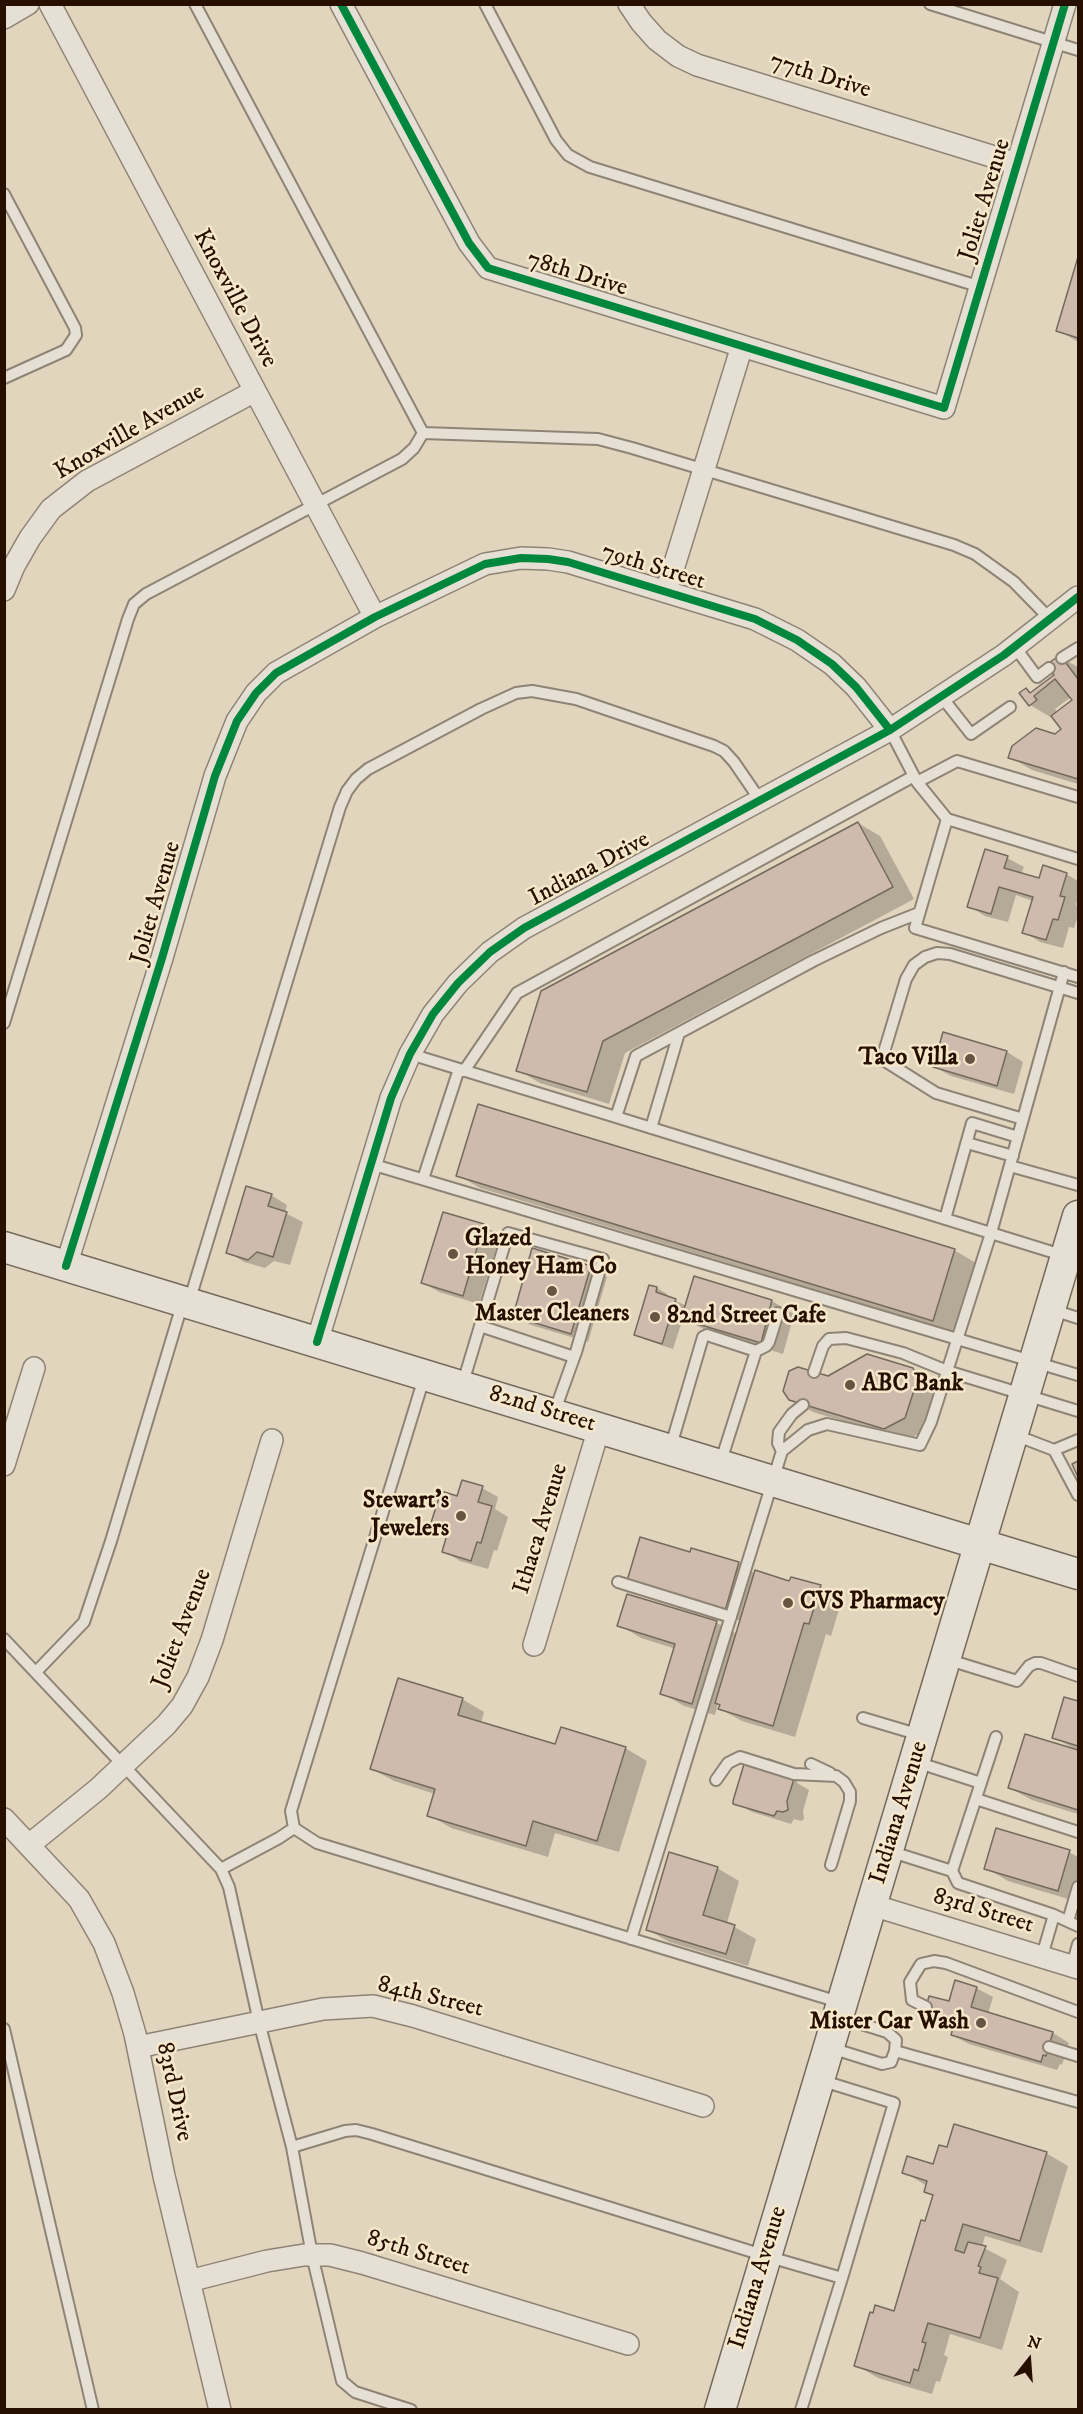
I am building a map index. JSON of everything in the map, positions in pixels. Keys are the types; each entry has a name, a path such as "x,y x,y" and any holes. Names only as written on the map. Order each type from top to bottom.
{"main road":[{"name":"Indiana Avenue","path":"720,2409 1078,1216"},
{"name":"82nd Street","path":"4,1247 981,1544 1078,1570"}],"street":[{"path":"4,18 28,4"},
{"name":"Knoxville Drive","path":"50,4 375,617"},
{"name":"78th Drive","path":"341,4 469,243 488,268 944,408"},
{"name":"77th Drive","path":"629,4 641,22 657,39 678,56 697,65 1017,164"},
{"name":"Joliet Avenue","path":"944,408 1065,4"},
{"path":"666,592 742,346"},
{"name":"Knoxville Avenue","path":"4,590 30,538 51,509 87,481 255,391"},
{"name":"79th Street","path":"375,617 485,564 520,558 568,562 754,619 797,640 848,679 890,730"},
{"name":"Indiana Drive","path":"317,1342 391,1098 410,1054 433,1014 458,983 489,952 524,928 890,730 1015,646 1078,597"},
{"name":"Joliet Avenue","path":"66,1266 226,744 237,721 256,693 276,673 375,617"},
{"path":"4,1465 34,1368"},
{"name":"Ithaca Avenue","path":"534,1645 599,1428"},
{"name":"Joliet Avenue","path":"29,1845 98,1789 166,1725 182,1706 198,1677 212,1640 272,1440"},
{"name":"83rd Drive","path":"4,1820 79,1899 104,1943 123,1993 138,2048 164,2176 220,2409"},
{"name":"83rd Street","path":"872,1905 1075,1967"},
{"name":"84th Street","path":"138,2048 323,2009 373,2006 703,2106"},
{"name":"85th Street","path":"189,2282 267,2261 330,2255 628,2344"}],"lane":[{"path":"195,4 423,433"},
{"path":"485,4 556,140 568,155 582,163 981,287"},
{"path":"930,4 1078,50"},
{"path":"4,194 75,328 76,335 66,350 4,378"},
{"path":"423,433 598,439 704,470 954,545 975,554 1014,582 1050,619"},
{"path":"4,1023 134,604 146,594 402,459 414,448 423,433"},
{"path":"1015,646 1037,677 1049,668"},
{"path":"1062,658 1078,648"},
{"path":"36,1672 84,1622 337,818 347,791 356,779 368,769 488,705 516,693 532,691 576,699 714,746 724,751 734,762 759,800"},
{"path":"941,696 971,734 1010,707"},
{"path":"890,730 915,779 947,819 1078,859"},
{"path":"423,1179 462,1070 517,993 915,779 957,761 1078,797"},
{"path":"947,819 915,928 1078,977"},
{"path":"616,1117 636,1056 832,952 881,928 920,913"},
{"path":"1023,1119 936,1093 885,1061 884,1052 906,979 914,965 925,957 937,953 950,954 1078,993"},
{"path":"631,1939 782,1451 808,1430 827,1424 920,1445 931,1422 992,1233 1064,972"},
{"path":"651,1128 679,1033"},
{"path":"410,1054 1066,1256"},
{"path":"945,1219 972,1123 1018,1137"},
{"path":"967,1143 1078,1185"},
{"path":"371,1164 1078,1375"},
{"path":"462,1386 508,1233 603,1259 574,1357 553,1414"},
{"path":"1050,1310 1078,1317"},
{"path":"670,1449 703,1337 707,1335 756,1351 769,1342 778,1313"},
{"path":"480,1326 574,1357"},
{"path":"814,1372 823,1346 829,1339 836,1337 903,1353 947,1371 1078,1412"},
{"path":"720,1465 756,1351"},
{"path":"425,1375 291,1811 294,1828 317,1843 631,1939 840,2010 887,2032 896,2040 891,2062 882,2064 829,2048"},
{"path":"782,1451 778,1443 779,1432 792,1414 803,1405"},
{"path":"1012,1434 1054,1450 1078,1495"},
{"path":"1054,1450 1078,1440"},
{"path":"618,1582 731,1617"},
{"path":"4,1639 221,1869 229,1887 259,2022 292,2147 312,2255 342,2381 355,2392 411,2409"},
{"path":"946,1659 1017,1681 1029,1666 1035,1663 1078,1676"},
{"path":"863,1718 981,1783"},
{"path":"996,1737 952,1871 958,1883 1054,1915 1073,1924 1078,1887"},
{"path":"717,1780 728,1763 740,1757 794,1774 836,1776"},
{"path":"811,1764 836,1776 844,1782 850,1792 850,1801 831,1865"},
{"path":"976,1799 1078,1832"},
{"path":"221,1869 294,1828"},
{"path":"888,1851 952,1871"},
{"path":"1042,1956 1054,1915"},
{"path":"1075,1967 1078,1944"},
{"path":"926,2007 912,2000 910,1982 914,1972 921,1964 934,1960 1078,2012"},
{"path":"4,2029 93,2409"},
{"path":"1049,2047 1078,2056"},
{"path":"895,2051 1078,2102"},
{"path":"801,2409 894,2103 819,2080"},
{"path":"292,2147 345,2131 356,2130 842,2278"}],"building":[{"path":"1078,257 1078,338 1056,331"},
{"path":"1060,655 1078,679 1078,779 1008,758 1012,746 1036,728 1055,734 1061,729 1051,716 1072,700 1055,679 1034,696 1037,700 1029,706 1019,693 1026,688 1030,693 1054,675 1046,665"},
{"path":"858,822 893,887 603,1041 587,1092 516,1071 541,991"},
{"path":"985,849 1008,856 1004,868 1039,878 1043,865 1067,873 1060,896 1065,897 1058,920 1053,919 1046,940 1022,933 1033,897 999,887 991,914 967,907"},
{"name":"Taco Villa","path":"943,1032 1007,1051 997,1086 933,1067"},
{"path":"478,1104 955,1249 933,1321 456,1176"},
{"path":"246,1186 272,1194 268,1206 287,1212 273,1257 257,1252 248,1260 226,1253"},
{"name":"Glazed Honey Ham Co","path":"443,1212 484,1224 463,1296 421,1283"},
{"name":"Master Cleaners","path":"532,1248 591,1266 571,1334 513,1316"},
{"path":"694,1276 772,1300 761,1343 681,1319"},
{"name":"82nd Street Cafe","path":"649,1285 657,1287 656,1292 676,1299 662,1344 634,1335"},
{"name":"ABC Bank","path":"867,1354 913,1368 918,1378 905,1418 884,1429 789,1400 783,1391 789,1371 798,1367 828,1376"},
{"path":"1078,1461 1078,1477 1072,1464"},
{"name":"Stewart's Jewelers","path":"462,1480 483,1486 478,1502 492,1506 481,1543 477,1542 471,1561 442,1552 448,1531 430,1526 441,1491 457,1496"},
{"path":"640,1537 690,1552 691,1548 739,1562 725,1611 627,1581"},
{"path":"755,1570 789,1581 791,1577 821,1585 809,1624 804,1623 773,1726 718,1709 720,1705 715,1703"},
{"path":"627,1594 717,1621 692,1704 660,1694 675,1644 617,1626"},
{"path":"398,1678 463,1698 458,1715 555,1744 561,1727 626,1747 597,1841 533,1821 526,1846 427,1816 435,1789 370,1769"},
{"path":"1064,1697 1078,1701 1078,1746 1052,1738"},
{"path":"1025,1734 1078,1750 1078,1810 1008,1788"},
{"path":"768,1759 785,1765 794,1779 787,1801 788,1810 777,1811 774,1816 733,1804 744,1764 764,1766 763,1770 767,1771 770,1762"},
{"path":"996,1828 1070,1850 1058,1891 984,1869"},
{"path":"669,1852 718,1867 703,1915 735,1925 726,1954 646,1930"},
{"name":"Mister Car Wash","path":"955,1980 977,1987 971,2007 1053,2032 1046,2056 1043,2055 1041,2062 951,2035 953,2028 923,2019 929,1996 949,2001"},
{"path":"954,2124 1047,2152 1020,2241 963,2224 955,2250 964,2253 968,2242 986,2246 978,2266 981,2267 979,2273 998,2278 980,2338 928,2323 922,2342 926,2343 918,2371 914,2369 910,2383 854,2366 870,2312 873,2313 875,2305 894,2311 921,2220 925,2221 933,2195 924,2192 927,2181 902,2173 907,2156 933,2164 939,2145 947,2147"}],"cycle path":[{"path":"341,4 469,243 488,268 944,408 1065,4"},
{"path":"66,1266 162,958 215,776 237,721 256,693 276,673 375,617 485,564 521,558 548,559 568,562 755,619 797,640 832,664 856,687 890,730"},
{"path":"317,1342 391,1098 410,1054 433,1014 458,983 490,952 524,928 890,730 1004,655 1078,597"}],"place":[{"name":"Taco Villa","path":"970,1059"},
{"name":"Glazed Honey Ham Co","path":"453,1254"},
{"name":"Master Cleaners","path":"552,1291"},
{"name":"82nd Street Cafe","path":"655,1317"},
{"name":"ABC Bank","path":"850,1385"},
{"name":"Stewart's Jewelers","path":"461,1516"},
{"name":"CVS Pharmacy","path":"788,1603"},
{"name":"Mister Car Wash","path":"981,2023"}]}
